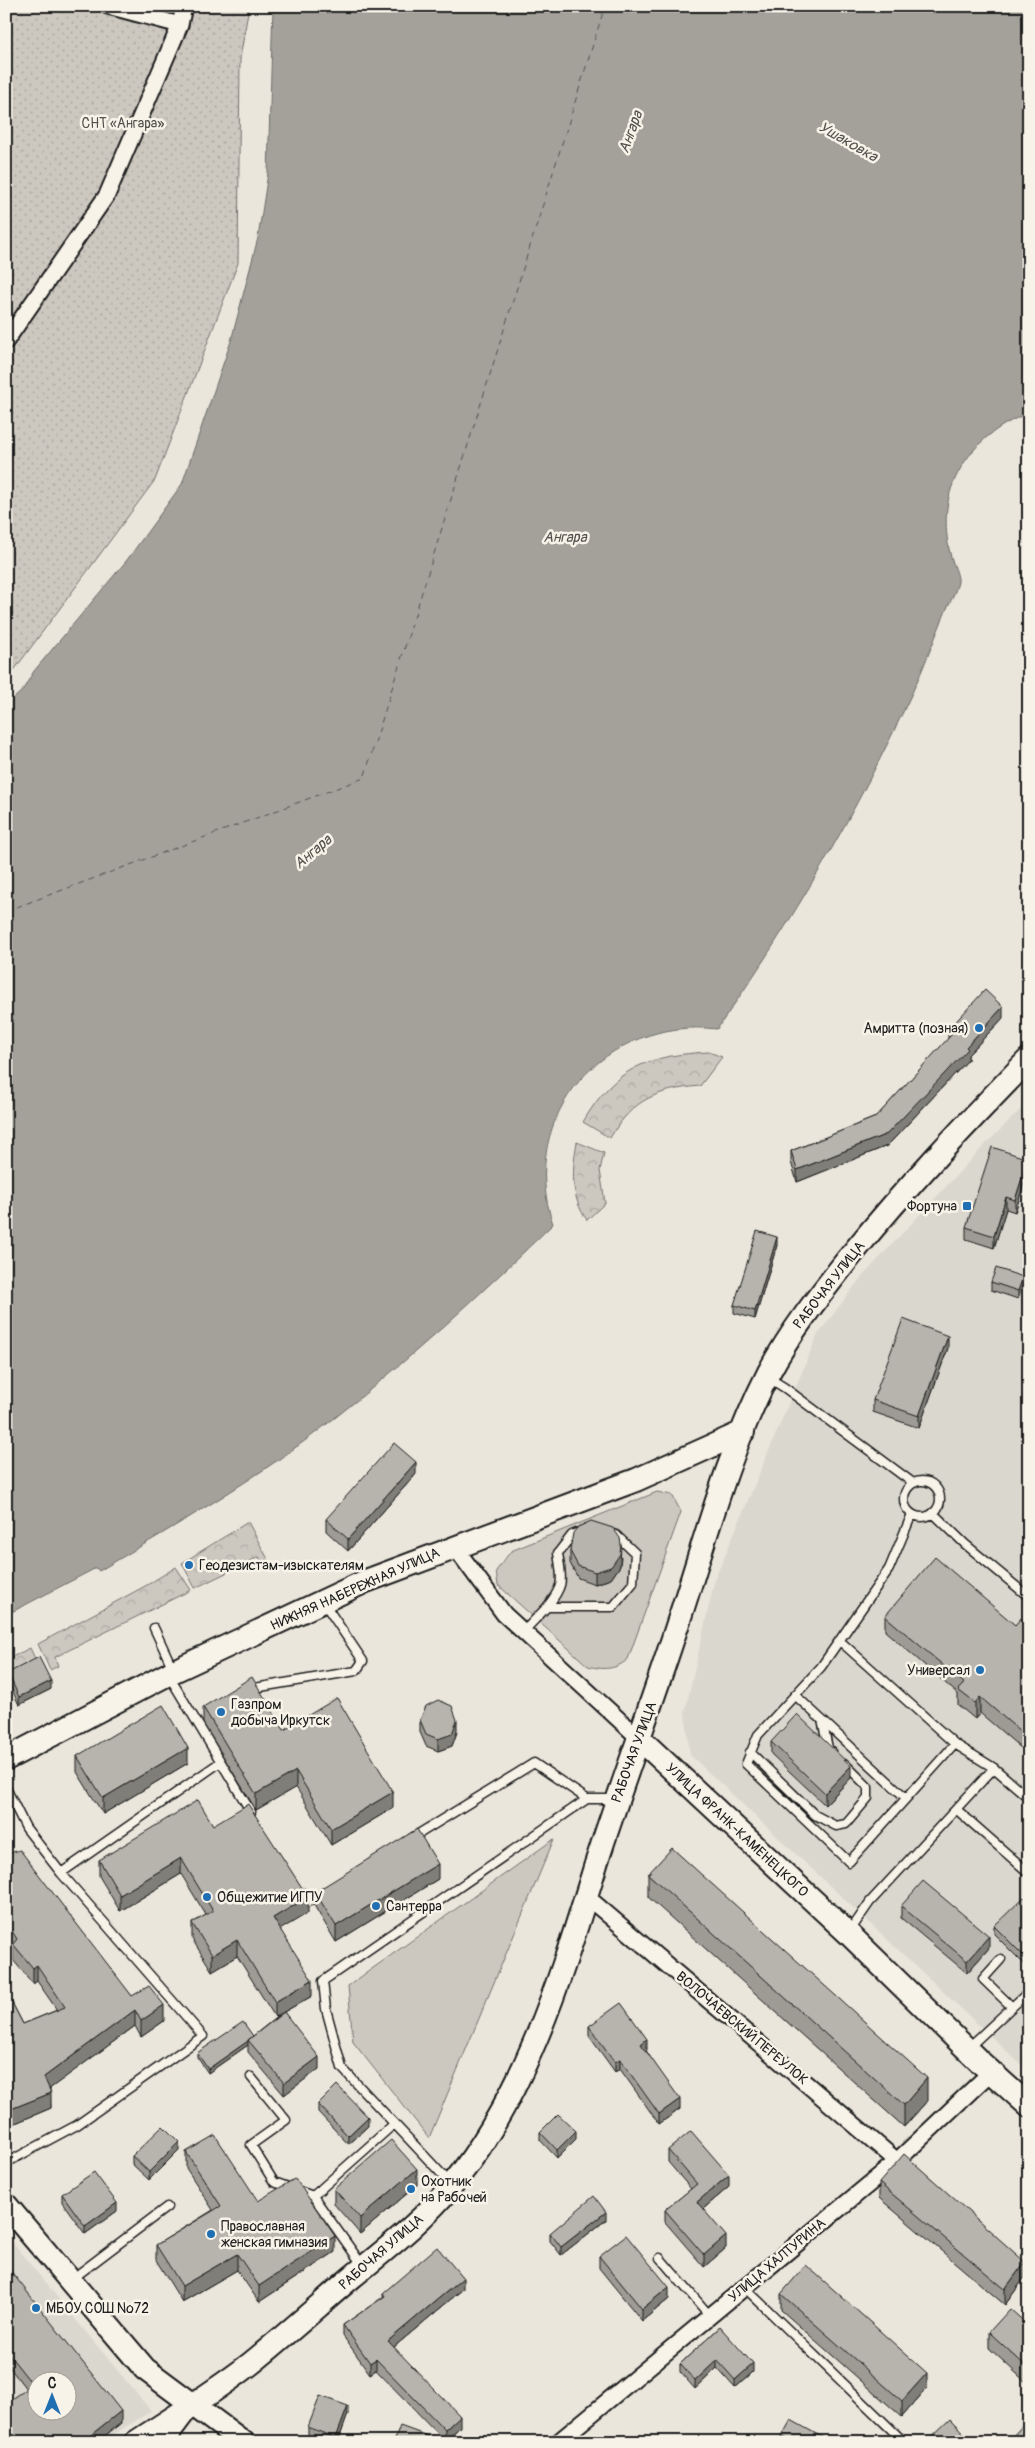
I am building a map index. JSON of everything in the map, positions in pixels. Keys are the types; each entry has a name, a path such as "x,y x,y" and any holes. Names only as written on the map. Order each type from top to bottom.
{"main road":[{"name":"РАБОЧАЯ УЛИЦА","path":"136,2442 194,2405 248,2366 364,2267 431,2208 452,2185 482,2143 507,2101 545,2013 586,1896 617,1799 640,1738 715,1505 743,1432 767,1377 783,1347 811,1304 884,1216 1029,1059"},
{"name":"НИЖНЯЯ НАБЕРЕЖНАЯ УЛИЦА","path":"6,1759 171,1673 366,1581 454,1546 636,1480 743,1432"},
{"name":"УЛИЦА ФРАНК-КАМЕНЕЦКОГО","path":"640,1738 1029,2106"},
{"path":"6,2205 145,2368 243,2442"}],"street":[{"path":"108,6 180,25"},
{"path":"6,341 107,195 180,25 184,6"},
{"name":"УЛИЦА ФРАНК-КАМЕНЕЦКОГО","path":"454,1546 490,1597 523,1632 640,1738"},
{"name":"ВОЛОЧАЕВСКИЙ ПЕРЕУЛОК","path":"586,1896 897,2161"},
{"name":"УЛИЦА ХАЛТУРИНА","path":"558,2442 897,2161 991,2072"},
{"path":"166,2442 194,2405"}],"lane":[{"path":"767,1377 785,1388 913,1483"},
{"path":"925,1481 936,1487 940,1498 933,1513 923,1517 912,1514 908,1510 904,1499 905,1493 913,1483 925,1481"},
{"path":"933,1513 965,1544 1029,1597"},
{"path":"912,1514 890,1568 821,1667 758,1735 746,1764 849,1862 955,1744"},
{"path":"523,1632 560,1591 562,1580 558,1553 572,1535 591,1527 616,1535 635,1553 633,1582 613,1607 547,1607"},
{"path":"243,1692 251,1687 356,1671 363,1661 323,1601"},
{"path":"154,1628 171,1673 196,1721 219,1763 256,1820"},
{"path":"840,1642 955,1744 994,1768 1029,1798"},
{"path":"795,1695 906,1798"},
{"path":"196,1721 203,1716"},
{"path":"822,1720 828,1748 835,1754"},
{"path":"750,1752 815,1815 836,1826 846,1824 868,1798 868,1787 842,1761"},
{"path":"61,1873 219,1763"},
{"path":"400,1845 534,1763 587,1799 617,1799"},
{"path":"848,1933 870,1902 994,1768"},
{"path":"6,1788 26,1828 61,1873 203,2036 77,2124 6,2163"},
{"path":"452,2185 342,2068 326,2009 324,1981 587,1799"},
{"path":"956,1809 1029,1873"},
{"path":"298,1886 308,1902 334,1887"},
{"path":"1001,1959 983,1979 1012,2007"},
{"path":"967,2049 1023,1997 1029,2002"},
{"path":"251,2077 286,2120 251,2145 274,2182 313,2196 364,2267"},
{"path":"313,2196 394,2124"},
{"path":"71,2280 167,2207"},
{"path":"660,2258 710,2316"},
{"path":"744,2287 900,2437 896,2442"}],"shaded area":[{"path":"1029,1101 1029,2072 690,1755 685,1712 715,1579 817,1336 859,1280 981,1149"},
{"name":"МБОУ СОШ №72","path":"6,2235 151,2411 102,2442 6,2442"}],"green space":[{"name":"СНТ «Ангара»","path":"6,6 249,6 240,59 238,263 155,480 6,681"},
{"path":"709,1052 722,1057 700,1086 671,1090 647,1099 628,1114 610,1138 583,1122 595,1103 621,1076 651,1061 669,1056"},
{"path":"577,1142 604,1153 600,1170 605,1203 587,1220 581,1211 575,1192 573,1172"},
{"path":"657,1492 672,1495 681,1512 628,1659 619,1665 609,1668 588,1666 498,1585 496,1571 511,1551"},
{"path":"248,1522 270,1563 264,1566 259,1557 195,1588 182,1563"},
{"path":"176,1567 191,1590 55,1657 58,1666 50,1670 38,1644 147,1585"},
{"path":"30,1648 37,1663 6,1678 6,1660"},
{"path":"554,1839 429,2138 353,2042 348,1986"}],"water":[{"name":"Ангара","path":"273,6 1029,6 1029,413 1006,424 985,438 968,457 955,479 947,508 946,527 951,557 958,576 956,590 912,693 869,780 822,866 745,989 717,1029 677,1029 639,1039 607,1056 580,1081 559,1111 547,1146 545,1184 553,1224 474,1299 393,1371 308,1439 220,1498 99,1571 96,1568 6,1615 6,705 22,691 34,671 127,560 182,484 231,341 258,238 268,173"}],"building":[{"path":"985,990 1003,1007 966,1047 968,1049 887,1134 797,1170 791,1151 876,1117 952,1034 948,1030"},
{"path":"992,1147 1028,1159 1015,1200 1006,1197 994,1236 966,1227"},
{"path":"757,1231 777,1237 755,1311 734,1305"},
{"path":"996,1268 1023,1277 1018,1291 991,1282"},
{"path":"903,1319 948,1336 919,1416 873,1400"},
{"path":"394,1443 416,1462 348,1539 326,1519"},
{"path":"591,1521 613,1528 620,1538 621,1545 620,1554 611,1567 595,1572 578,1566 570,1551 573,1533 578,1527"},
{"name":"Универсал","path":"935,1557 1015,1625 1021,1618 1029,1625 1029,1739 980,1697 975,1703 958,1690 964,1683 885,1616"},
{"path":"39,1657 51,1681 19,1697 8,1673"},
{"path":"252,1677 284,1730 337,1698 393,1792 331,1829 296,1771 256,1794 203,1707"},
{"path":"438,1700 452,1706 457,1720 452,1734 438,1739 426,1734 420,1720 426,1706"},
{"path":"163,1705 188,1748 103,1798 77,1756"},
{"path":"797,1714 851,1766 825,1793 771,1742"},
{"path":"198,1800 213,1825 248,1804 308,1897 273,1918 312,1980 275,2002 237,1940 212,1955 192,1923 213,1911 181,1858 120,1895 99,1860"},
{"path":"417,1829 438,1864 336,1926 315,1892"},
{"path":"672,1848 927,2078 904,2105 648,1874"},
{"path":"20,1850 132,1996 149,1986 164,2005 141,2021 135,2010 44,2077 51,2093 6,2111 6,1991 23,2024 65,2007 37,1965 33,1968 13,1944 17,1939 6,1922 6,1854"},
{"path":"923,1881 989,1936 967,1961 901,1906"},
{"path":"1024,1897 1029,1902 1029,1961 994,1926"},
{"path":"621,2003 647,2039 641,2044 680,2099 659,2114 620,2059 615,2062 589,2026"},
{"path":"284,2012 319,2057 284,2083 248,2040"},
{"path":"243,2022 253,2036 208,2069 197,2053"},
{"path":"337,2085 368,2117 348,2136 318,2104"},
{"path":"558,2114 576,2131 557,2150 540,2132"},
{"path":"163,2126 179,2142 149,2172 132,2156"},
{"path":"691,2131 729,2175 697,2202 726,2236 704,2255 665,2210 697,2184 668,2150"},
{"path":"215,2135 258,2201 294,2179 335,2236 259,2286 237,2254 182,2286 156,2245 221,2206 186,2152"},
{"path":"391,2140 417,2169 360,2218 334,2189"},
{"path":"904,2154 1025,2262 1005,2289 879,2183"},
{"path":"94,2172 117,2203 85,2226 62,2194"},
{"path":"594,2196 606,2212 561,2247 550,2233"},
{"path":"626,2235 669,2287 642,2309 599,2256"},
{"path":"437,2247 463,2278 388,2341 460,2416 445,2430 376,2359 370,2363 343,2325 385,2296 383,2293"},
{"path":"6,2265 121,2411 82,2442 6,2442 6,2403 28,2388 28,2420 78,2420 78,2370 28,2370 28,2379 6,2351"},
{"path":"806,2265 927,2373 902,2401 781,2294"},
{"path":"1010,2309 1029,2326 1029,2369 989,2332"},
{"path":"720,2327 753,2364 735,2380 717,2360 695,2381 680,2364"},
{"path":"320,2396 348,2406 336,2438 308,2427"},
{"path":"950,2419 972,2442 926,2442"},
{"path":"1029,2419 1029,2442 1007,2442"},
{"path":"791,2420 829,2442 792,2442 782,2436"},
{"path":"400,2426 444,2442 394,2442"},
{"path":"612,2435 617,2442 603,2442"}],"ferry route":[{"path":"6,911 364,778 605,6"}],"place":[{"name":"Амритта (позная)","path":"979,1028"},
{"name":"Фортуна","path":"967,1206"},
{"name":"Геодезистам-изыскателям","path":"189,1565"},
{"name":"Универсал","path":"980,1670"},
{"name":"Газпром добыча Иркутск","path":"221,1712"},
{"name":"Общежитие ИГПУ","path":"207,1897"},
{"name":"Сантерра","path":"376,1906"},
{"name":"Охотник на Рабочей","path":"411,2189"},
{"name":"Православная женская гимназия","path":"211,2234"},
{"name":"МБОУ СОШ №72","path":"36,2308"}],"water label":[{"name":"Ушаковка","path":"848,142"}]}
